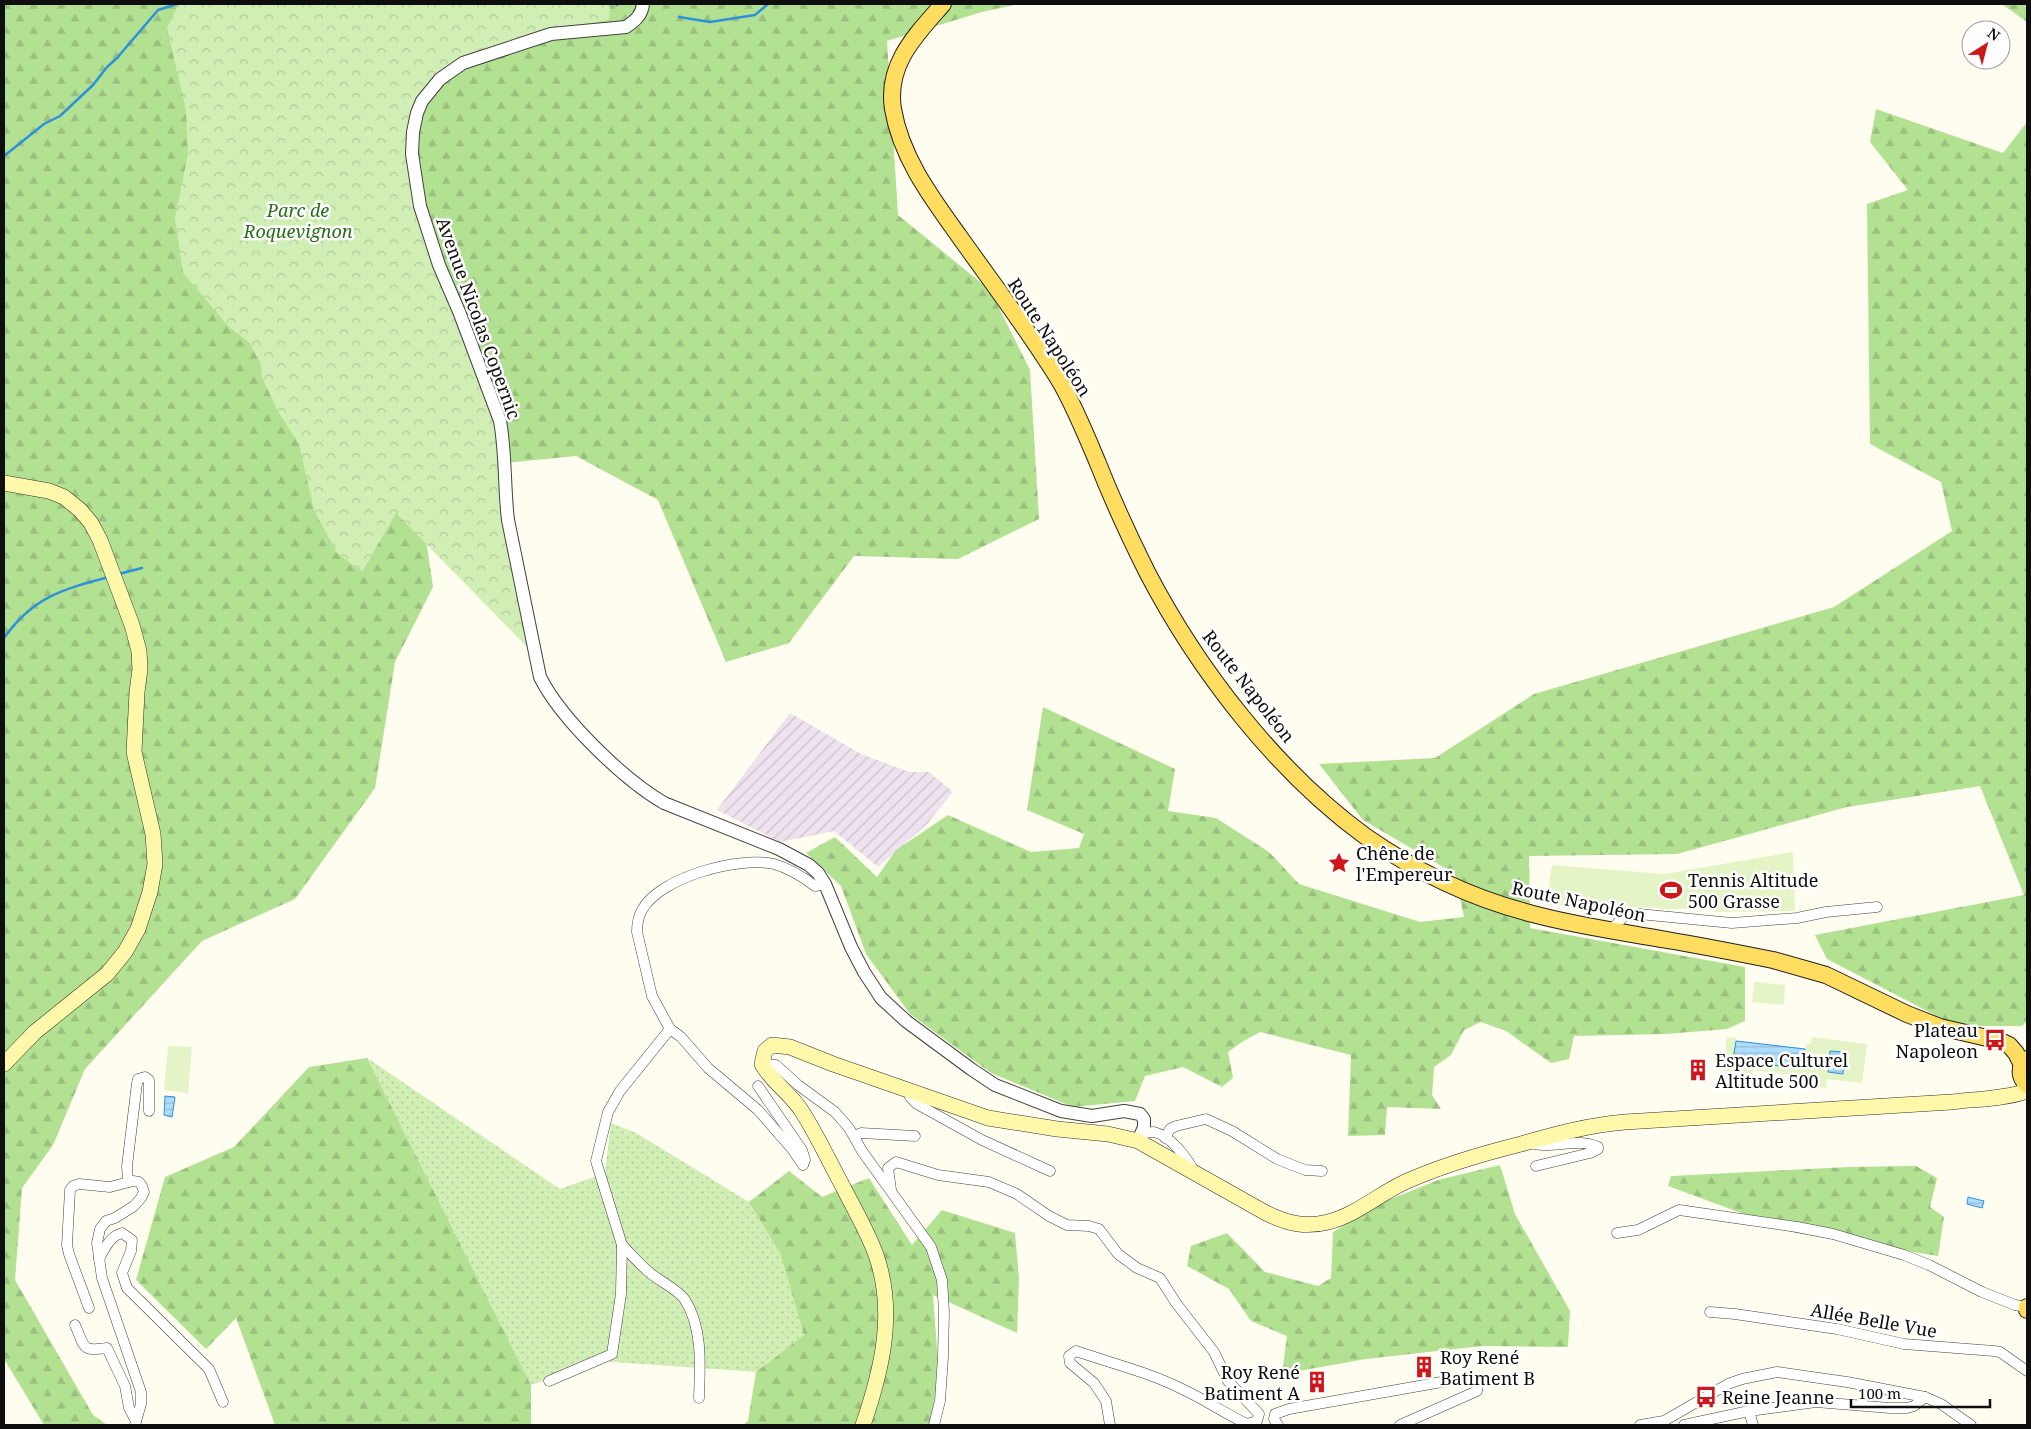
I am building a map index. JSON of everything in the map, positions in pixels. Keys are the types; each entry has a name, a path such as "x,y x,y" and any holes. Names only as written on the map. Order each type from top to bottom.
{"main road":[{"name":"Route Napoléon","path":"943,4 908,45 894,73 892,94 894,112 904,148 930,195 1062,386 1147,572 1181,629 1211,675 1245,719 1308,787 1359,831 1401,859 1441,880 1506,906 1560,921 1773,960 1801,967 1841,982 1940,1027 1972,1035 2003,1036 2014,1040 2025,1066"},
{"path":"4,483 49,491 64,497 80,510 91,523 105,553 128,612 140,651 140,669 136,692 134,752 153,834 155,864 150,892 138,929 125,952 107,974 35,1032 4,1064"},
{"path":"863,1425 874,1394 884,1351 886,1310 882,1275 868,1235 808,1123 792,1098 762,1064 763,1055 768,1047 778,1044 988,1118 1057,1129 1140,1137 1195,1172 1281,1220 1298,1225 1313,1225 1344,1217 1402,1183 1447,1165 1588,1126 1951,1102 2008,1097 2027,1091"},
{"path":"1992,1097 2011,1087 2025,1066"}],"street":[{"name":"Avenue Nicolas Copernic","path":"643,4 640,14 634,22 626,27 551,34 463,63 440,79 422,101 413,132 412,162 420,206 438,265 460,314 500,421 508,520 540,677 547,691 576,726 623,774 646,792 664,803 809,865 825,884 864,972 881,998 913,1027 995,1086 1076,1115 1092,1116 1133,1111 1140,1114 1144,1119 1140,1137"},
{"path":"758,1086 802,1150 805,1160 803,1165 792,1149 758,1110 708,1068 681,1037 670,1029 652,996 637,932 637,922 642,909 652,897 668,886 708,868 742,863 774,864 805,878 815,886 825,884"},
{"path":"1611,930 1624,916 1639,914 1732,923 1798,918 1826,912 1877,906"},
{"path":"549,1381 612,1354 621,1294 622,1245 596,1161 608,1112 620,1091 670,1029"},
{"path":"762,1064 776,1065 798,1085 835,1112 854,1136 862,1151 931,1247 942,1280 943,1357 940,1401 934,1425"},
{"path":"128,1182 127,1166 137,1083 138,1079 144,1077 149,1080 148,1111"},
{"path":"911,1092 910,1097 917,1104 982,1140 1050,1171"},
{"path":"1164,1138 1170,1129 1176,1126 1206,1119 1232,1131 1277,1159 1305,1170 1322,1171"},
{"path":"1140,1137 1154,1132 1164,1138 1187,1160 1195,1172"},
{"path":"854,1136 861,1133 915,1136"},
{"path":"1526,1142 1543,1147 1588,1142 1598,1147 1598,1149 1590,1153 1536,1166"},
{"path":"891,1190 888,1168 896,1162 938,1175 989,1182 1017,1194 1049,1216 1067,1225 1089,1226 1099,1229 1118,1254 1137,1268 1160,1278 1176,1303 1214,1352 1228,1381 1259,1414 1257,1421 1247,1424 1182,1389 1140,1372 1076,1351 1069,1356 1070,1363 1094,1383 1098,1389 1106,1402 1110,1425"},
{"path":"89,1308 67,1245 70,1190 73,1186 79,1184 110,1187 128,1182 138,1182 144,1192 141,1198 128,1210 106,1221 100,1229 97,1244 102,1278 141,1392 141,1404 135,1423"},
{"path":"1617,1234 1638,1230 1679,1210 1797,1227 1833,1234 1904,1255 1982,1292 2015,1306 2027,1308"},
{"path":"99,1259 106,1245 115,1235 122,1232 132,1240 131,1252 122,1273 127,1288 209,1369 223,1402"},
{"path":"622,1245 649,1272 685,1299 698,1339 700,1367 699,1398"},
{"name":"Allée Belle Vue","path":"1710,1312 1836,1329 1904,1344 2000,1352 2027,1372"},
{"path":"75,1325 85,1347 91,1351 107,1348 125,1386 129,1408 135,1423"},
{"path":"1640,1425 1668,1423 1728,1384 1756,1375 1777,1372 1847,1382 1924,1397 1941,1404 1971,1425"},
{"path":"1278,1425 1274,1419 1275,1414 1289,1409 1453,1380 1470,1379 1476,1381 1478,1385 1477,1392 1400,1425"},
{"path":"1684,1425 1749,1411 1816,1402 1907,1408 1914,1406 1924,1397"},
{"path":"1749,1411 1753,1425"}],"shaded area":[{"path":"790,713 861,754 909,772 929,772 953,792 927,824 878,867 834,831 780,842 717,810"}],"green space":[{"path":"4,4 1019,4 982,12 887,41 898,215 990,290 1030,370 1039,519 958,559 854,556 789,643 726,662 658,500 576,456 486,465 420,499 433,587 395,662 375,788 295,899 202,941 85,1069 53,1145 22,1188 15,1280 93,1415 107,1425 44,1425 4,1359"},
{"name":"Parc de Roquevignon","path":"182,4 610,5 609,20 561,28 453,62 434,77 423,91 412,176 498,430 533,653 396,513 362,572 337,553 314,510 299,444 277,410 262,377 261,365 250,343 229,327 183,273 175,218 188,154 186,110 167,28 178,6"},
{"path":"2002,4 2027,4 2027,22"},
{"path":"1876,109 2003,153 2027,122 2027,1021 2022,1026 1956,1026 1827,959 1815,935 2024,895 1980,786 1847,807 1677,854 1529,856 1530,928 1745,967 1745,1021 1727,1029 1666,1034 1574,1036 1569,1059 1551,1063 1506,1031 1481,1022 1464,1030 1451,1055 1434,1067 1432,1095 1441,1109 1387,1107 1385,1135 1348,1136 1351,1055 1260,1032 1228,1052 1233,1078 1222,1087 1183,1067 1145,1076 1135,1101 1073,1107 991,1073 910,1014 866,954 841,886 806,853 835,837 877,877 896,850 948,815 1031,852 1079,848 1084,834 1027,810 1043,707 1175,769 1168,811 1216,818 1269,852 1299,884 1420,922 1464,917 1455,874 1363,820 1319,764 1435,758 1534,694 1834,607 1952,531 1941,482 1870,444 1867,204 1908,190 1870,142"},
{"name":"Tennis Altitude 500 Grasse","path":"1793,852 1795,911 1716,912 1715,909 1546,905 1552,865 1664,874"},
{"path":"1754,982 1785,985 1784,1005 1752,1002"},
{"path":"1727,1037 1736,1038 1733,1060 1802,1069 1806,1044 1811,1044 1812,1037 1867,1044 1862,1083 1827,1079 1826,1088 1801,1085 1802,1076 1753,1070 1752,1075 1723,1071"},
{"path":"168,1046 192,1047 188,1093 164,1090"},
{"path":"367,1058 560,1189 605,1173 611,1123 636,1133 749,1202 780,1253 804,1335 756,1372 600,1361 531,1385"},
{"path":"367,1058 531,1385 531,1425 275,1425 236,1318 206,1349 136,1280 165,1177 234,1147 309,1067"},
{"path":"1500,1165 1515,1214 1570,1311 1568,1347 1482,1346 1366,1359 1282,1374 1287,1336 1251,1321 1229,1289 1187,1266 1191,1246 1227,1233 1265,1272 1318,1286 1331,1278 1333,1232 1381,1203 1438,1180"},
{"path":"1916,1166 1937,1178 1930,1207 1944,1217 1938,1256 1796,1233 1668,1186 1671,1176 1848,1167"},
{"path":"789,1171 822,1197 869,1178 912,1245 942,1210 1015,1233 1019,1278 1017,1333 933,1295 939,1375 930,1425 743,1425 748,1421 756,1372 804,1335 780,1253 749,1202"}],"water":[{"path":"1736,1041 1805,1049 1802,1069 1733,1060"},
{"path":"1830,1051 1845,1052 1843,1074 1828,1072"},
{"path":"165,1096 175,1097 172,1117 164,1115"},
{"path":"1968,1197 1984,1201 1982,1208 1967,1204"}],"waterway":[{"path":"4,156 44,124 60,116 93,85 158,10 177,4"},
{"path":"679,17 710,22 755,15 768,4"},
{"path":"119,574 142,568"},
{"path":"4,638 26,613 50,597 77,586 109,577"}],"place":[{"name":"Chêne de l'Empereur","path":"1339,863"},
{"name":"Tennis Altitude 500 Grasse","path":"1671,890"},
{"name":"Plateau Napoleon","path":"1995,1040"},
{"name":"Espace Culturel Altitude 500","path":"1698,1070"},
{"name":"Roy René Batiment B","path":"1424,1367"},
{"name":"Roy René Batiment A","path":"1317,1382"},
{"name":"Reine Jeanne","path":"1706,1397"}]}
